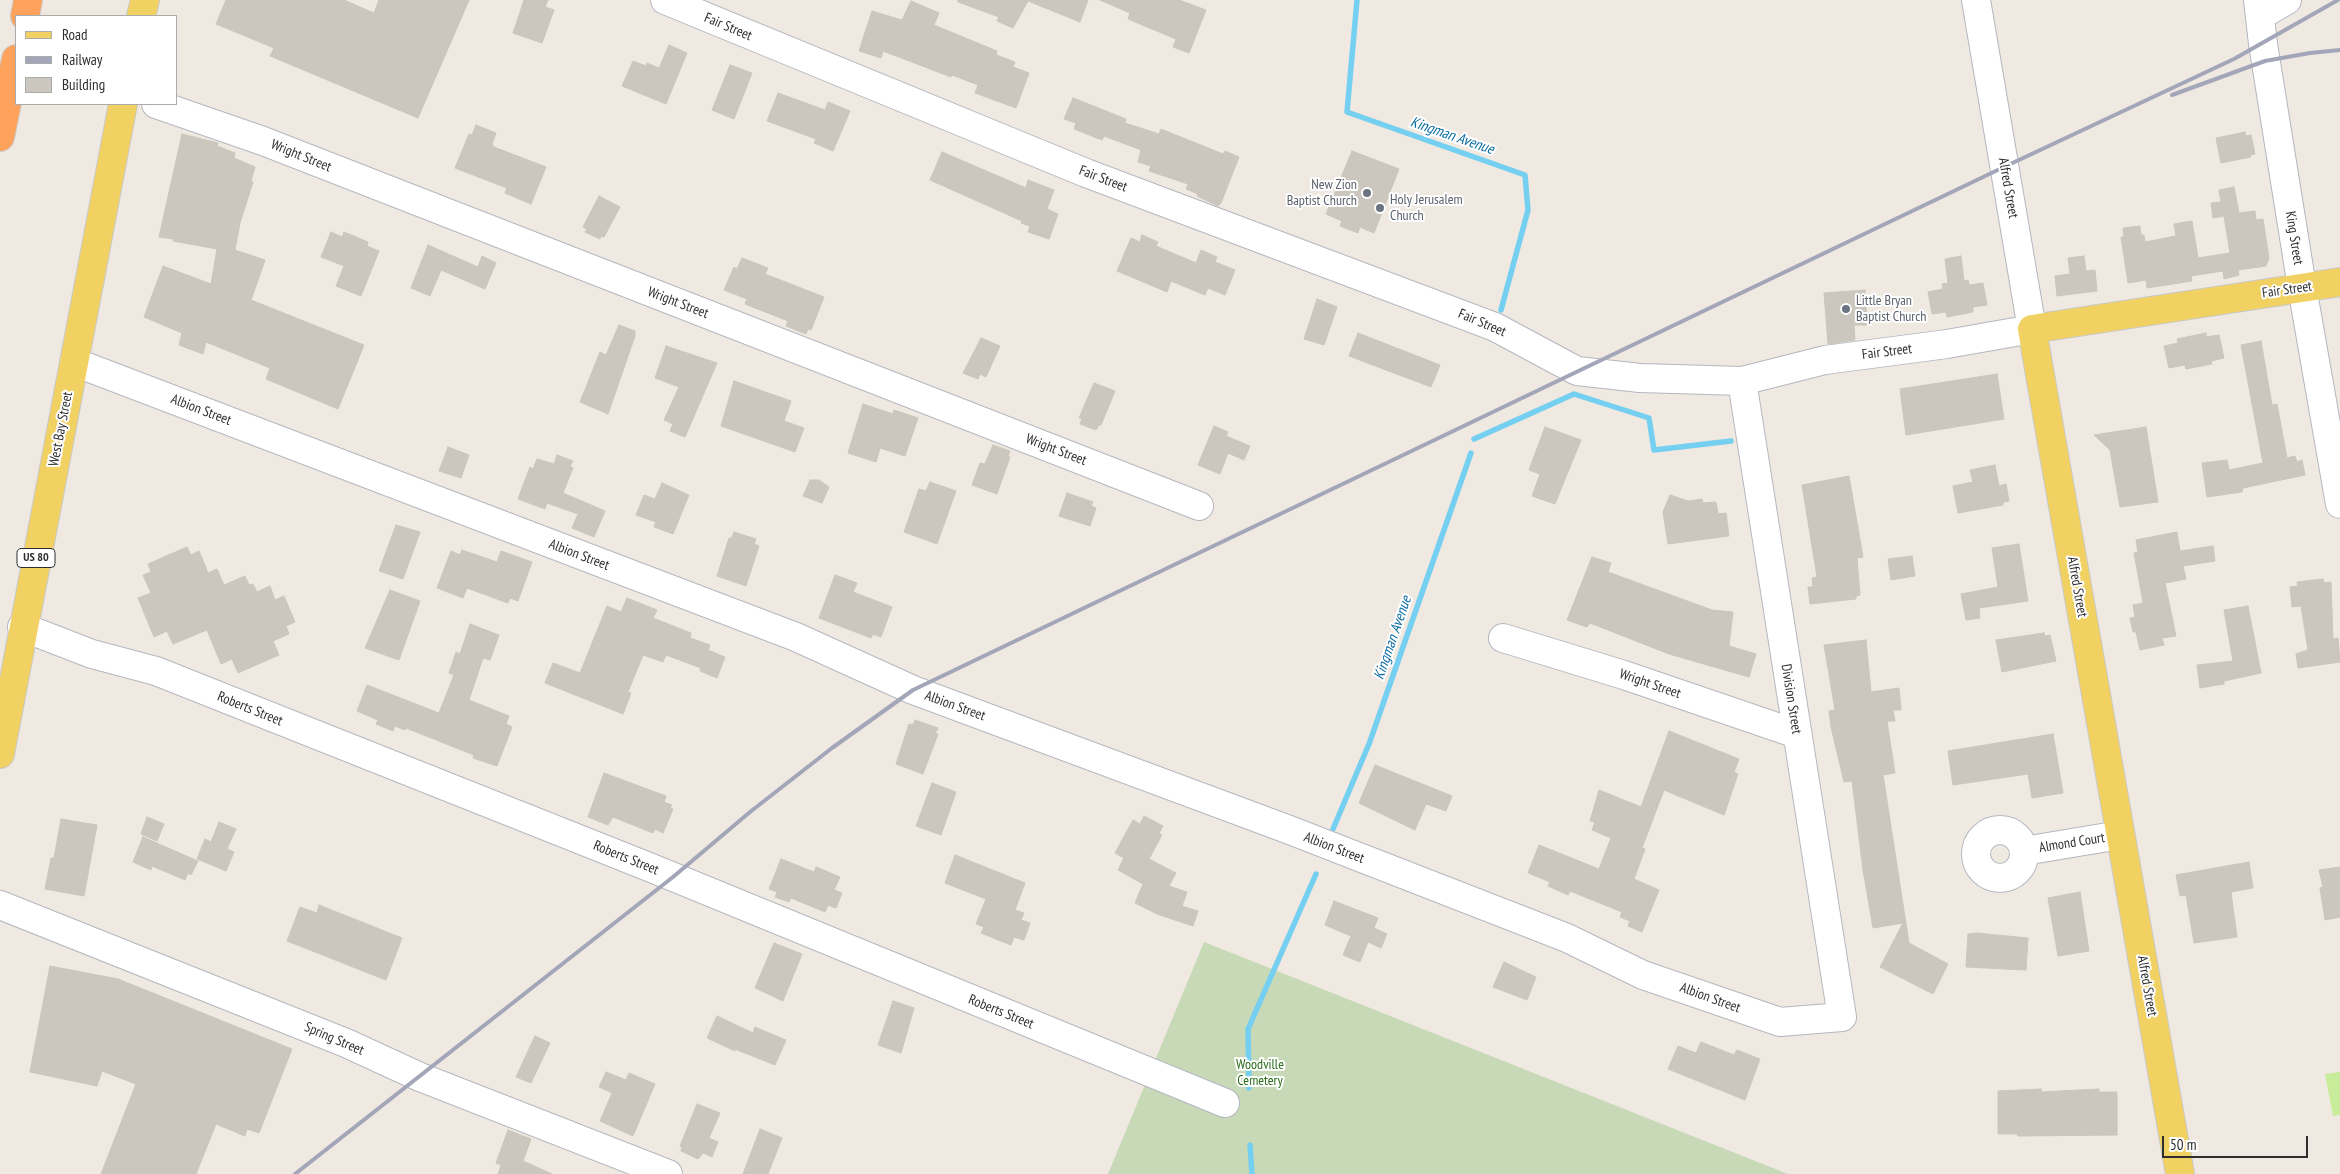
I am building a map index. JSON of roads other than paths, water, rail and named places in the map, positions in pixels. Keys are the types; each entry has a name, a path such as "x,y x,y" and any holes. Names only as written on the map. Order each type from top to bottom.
{"highway":[{"path":"25,15 28,0"},
{"path":"0,137 15,64"}],"main road":[{"path":"141,15 145,0"},
{"name":"West Bay Street","path":"0,754 22,628 123,105"},
{"name":"Fair Street","path":"2032,329 2340,282"},
{"name":"Alfred Street","path":"2032,329 2180,1174"}],"street":[{"name":"Fair Street","path":"665,0 1086,173 1495,327 1577,371 1640,378 1742,381 1825,360 1947,344 2032,329"},
{"name":"Alfred Street","path":"1976,0 2032,329"},
{"path":"2260,8 2287,0"},
{"name":"King Street","path":"2260,8 2262,44 2340,504"},
{"name":"Wright Street","path":"159,105 263,141 1200,506"},
{"name":"Albion Street","path":"74,362 796,637 913,690 1403,874 1567,938 1643,974 1780,1022 1842,1017"},
{"name":"Division Street","path":"1742,381 1842,1017"},
{"name":"Roberts Street","path":"22,628 92,654 156,670 649,867 1224,1103"},
{"name":"Wright Street","path":"1502,638 1624,675 1797,734"},
{"name":"Almond Court","path":"2024,851 2120,835"},
{"name":"Spring Street","path":"0,905 346,1043 420,1077 668,1174"}],"waterway":[{"name":"Kingman Avenue","path":"1357,0 1347,112 1525,175 1528,210 1501,310"},
{"path":"1474,439 1574,394 1649,418 1654,450 1731,441"},
{"name":"Kingman Avenue","path":"1333,829 1369,744 1471,453"},
{"name":"Kingman Avenue","path":"1249,1088 1248,1029 1316,874"},
{"name":"Kingman Avenue","path":"1250,1145 1252,1174"}],"railway":[{"path":"295,1174 673,877 750,812 832,748 913,690 2004,167 2234,59 2338,0"},
{"path":"2172,95 2265,61 2340,50"}],"place":[{"name":"New Zion Baptist Church","path":"1367,193"},
{"name":"Holy Jerusalem Church","path":"1380,208"},
{"name":"Little Bryan Baptist Church","path":"1846,309"}],"park label":[{"name":"Woodville Cemetery","path":"1260,1074"}]}
